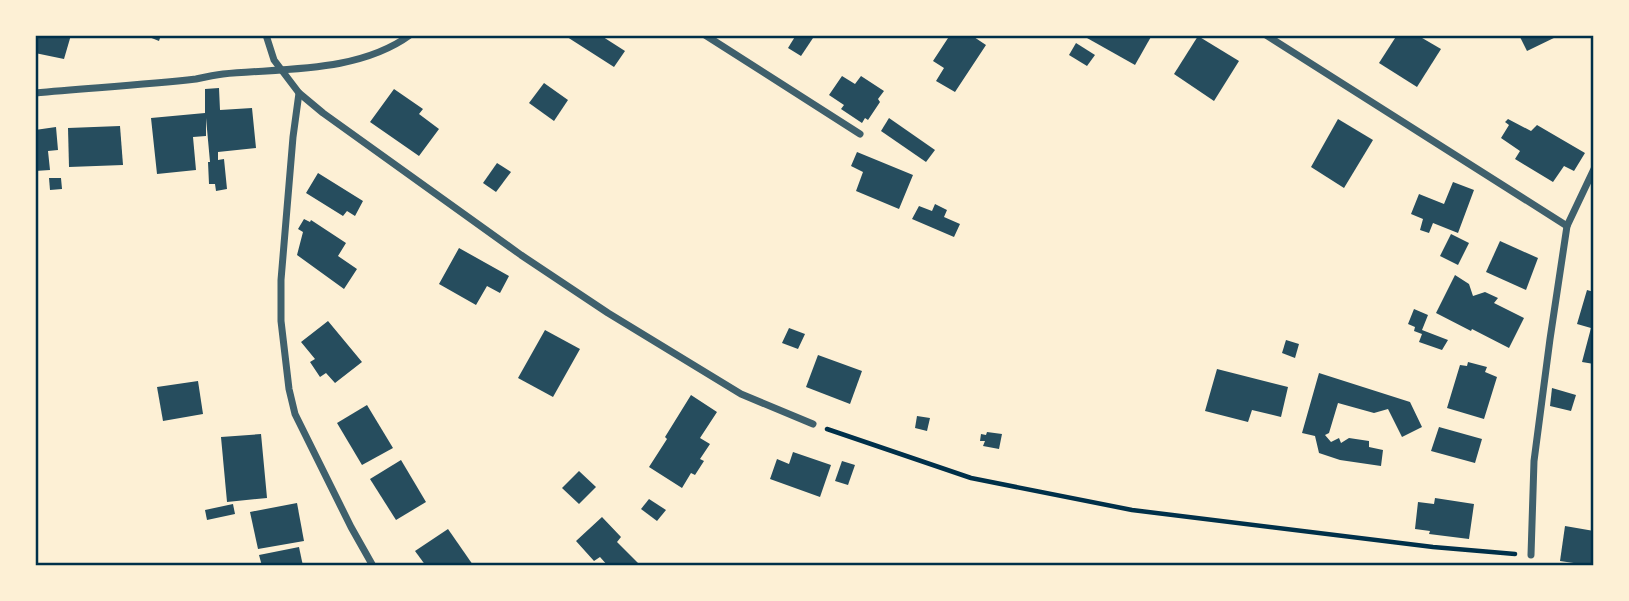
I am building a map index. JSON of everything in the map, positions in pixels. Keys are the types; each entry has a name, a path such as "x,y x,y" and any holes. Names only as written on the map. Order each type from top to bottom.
{"street":[{"path":"266,35 274,60 299,93 521,255 608,313 741,394 813,424"},
{"path":"35,93 195,79 223,74 282,71 354,60 388,48 410,35"},
{"path":"705,35 860,134"},
{"path":"1266,35 1567,226"},
{"path":"299,93 281,280 281,321 289,389 295,414 373,566"},
{"path":"1531,555 1534,461 1567,226 1594,169"}],"path":[{"path":"813,424 971,478 1132,510 1433,547 1531,555"}],"building":[{"path":"35,35 71,35 64,59 35,53"},
{"path":"144,35 161,35 159,41"},
{"path":"564,35 600,35 625,51 614,67"},
{"path":"796,35 815,35 801,56 788,48"},
{"path":"950,35 971,35 986,45 955,92 936,81 944,68 933,61"},
{"path":"1089,35 1152,35 1135,65 1087,38"},
{"path":"1397,35 1417,35 1441,49 1417,87 1379,63"},
{"path":"1519,35 1560,35 1527,51"},
{"path":"1198,36 1239,61 1214,101 1174,74"},
{"path":"1076,43 1095,55 1087,66 1069,55"},
{"path":"842,76 855,84 861,76 884,91 868,120 865,118 862,123 841,109 844,105 829,95"},
{"path":"544,83 568,100 554,121 529,103"},
{"path":"219,88 220,110 252,108 256,148 218,152 218,160 224,159 227,189 216,191 215,184 209,184 206,118 206,136 193,137 196,170 157,174 151,118 205,113 205,89"},
{"path":"394,89 423,109 419,114 439,129 419,156 370,122"},
{"path":"889,118 935,150 926,162 881,131"},
{"path":"1338,119 1373,140 1344,188 1311,167"},
{"path":"1508,119 1531,131 1537,125 1585,153 1574,171 1564,166 1553,182 1515,159 1520,151 1501,138 1509,125 1505,122"},
{"path":"120,126 123,165 69,167 68,128"},
{"path":"56,127 58,150 48,151 50,170 35,171 35,130"},
{"path":"857,152 913,175 899,209 856,191 863,172 851,166"},
{"path":"497,163 511,172 496,192 483,183"},
{"path":"318,173 363,201 355,216 347,211 343,216 306,193"},
{"path":"49,178 61,178 62,189 50,190"},
{"path":"1453,182 1474,190 1458,233 1433,223 1429,233 1420,230 1423,219 1411,214 1419,194 1444,204"},
{"path":"935,204 947,210 944,217 960,224 954,237 912,219 919,206 932,211"},
{"path":"304,219 310,222 311,220 346,243 338,256 357,269 344,289 297,255 303,232 298,229"},
{"path":"1451,234 1469,243 1458,265 1440,256"},
{"path":"1500,241 1538,258 1526,290 1486,272"},
{"path":"459,248 509,276 500,293 487,286 476,305 439,284"},
{"path":"1455,275 1469,284 1473,296 1485,292 1498,298 1494,303 1524,318 1509,348 1436,313"},
{"path":"1587,290 1594,292 1594,364 1582,362 1591,328 1577,324"},
{"path":"1414,309 1428,315 1422,330 1448,340 1442,350 1419,342 1422,334 1414,331 1415,327 1408,324"},
{"path":"328,321 362,362 335,383 326,373 320,377 310,362 315,359 301,342"},
{"path":"789,328 805,334 798,349 782,343"},
{"path":"545,330 580,349 553,397 518,378"},
{"path":"1286,340 1299,344 1295,358 1282,353"},
{"path":"818,355 862,371 850,404 806,387"},
{"path":"1468,362 1487,367 1485,372 1497,377 1484,419 1447,408 1460,365 1467,366"},
{"path":"1217,369 1288,387 1281,417 1252,410 1248,422 1205,411"},
{"path":"1319,373 1410,402 1422,427 1402,437 1388,409 1374,413 1338,403 1329,433 1325,435 1331,442 1339,438 1341,443 1349,438 1369,441 1369,447 1383,450 1381,466 1340,460 1319,453 1315,436 1302,433"},
{"path":"198,381 203,414 163,421 157,387"},
{"path":"1552,388 1576,395 1571,411 1550,406"},
{"path":"691,395 717,412 700,438 710,444 700,459 704,461 695,475 691,473 682,488 649,467"},
{"path":"367,405 393,448 362,465 337,423"},
{"path":"917,416 930,418 927,431 915,428"},
{"path":"1439,427 1482,439 1475,463 1431,451"},
{"path":"987,432 1002,434 999,449 983,446 985,441 980,441 981,434 986,435"},
{"path":"261,434 267,498 227,502 221,437"},
{"path":"793,452 831,465 820,497 770,479 777,459 789,464"},
{"path":"401,460 426,502 396,520 370,479"},
{"path":"842,461 855,465 848,485 835,481"},
{"path":"579,471 596,487 579,504 562,488"},
{"path":"1435,498 1474,504 1469,539 1429,534 1430,531 1415,529 1418,502 1434,504"},
{"path":"649,499 666,510 657,521 641,509"},
{"path":"297,503 304,541 258,549 250,512"},
{"path":"233,504 235,514 207,520 205,510"},
{"path":"602,517 621,537 617,542 641,566 608,566 600,557 594,561 576,541"},
{"path":"1565,526 1594,531 1594,566 1560,561"},
{"path":"448,529 472,566 426,566 415,551"},
{"path":"299,547 303,566 262,566 259,555"}]}
